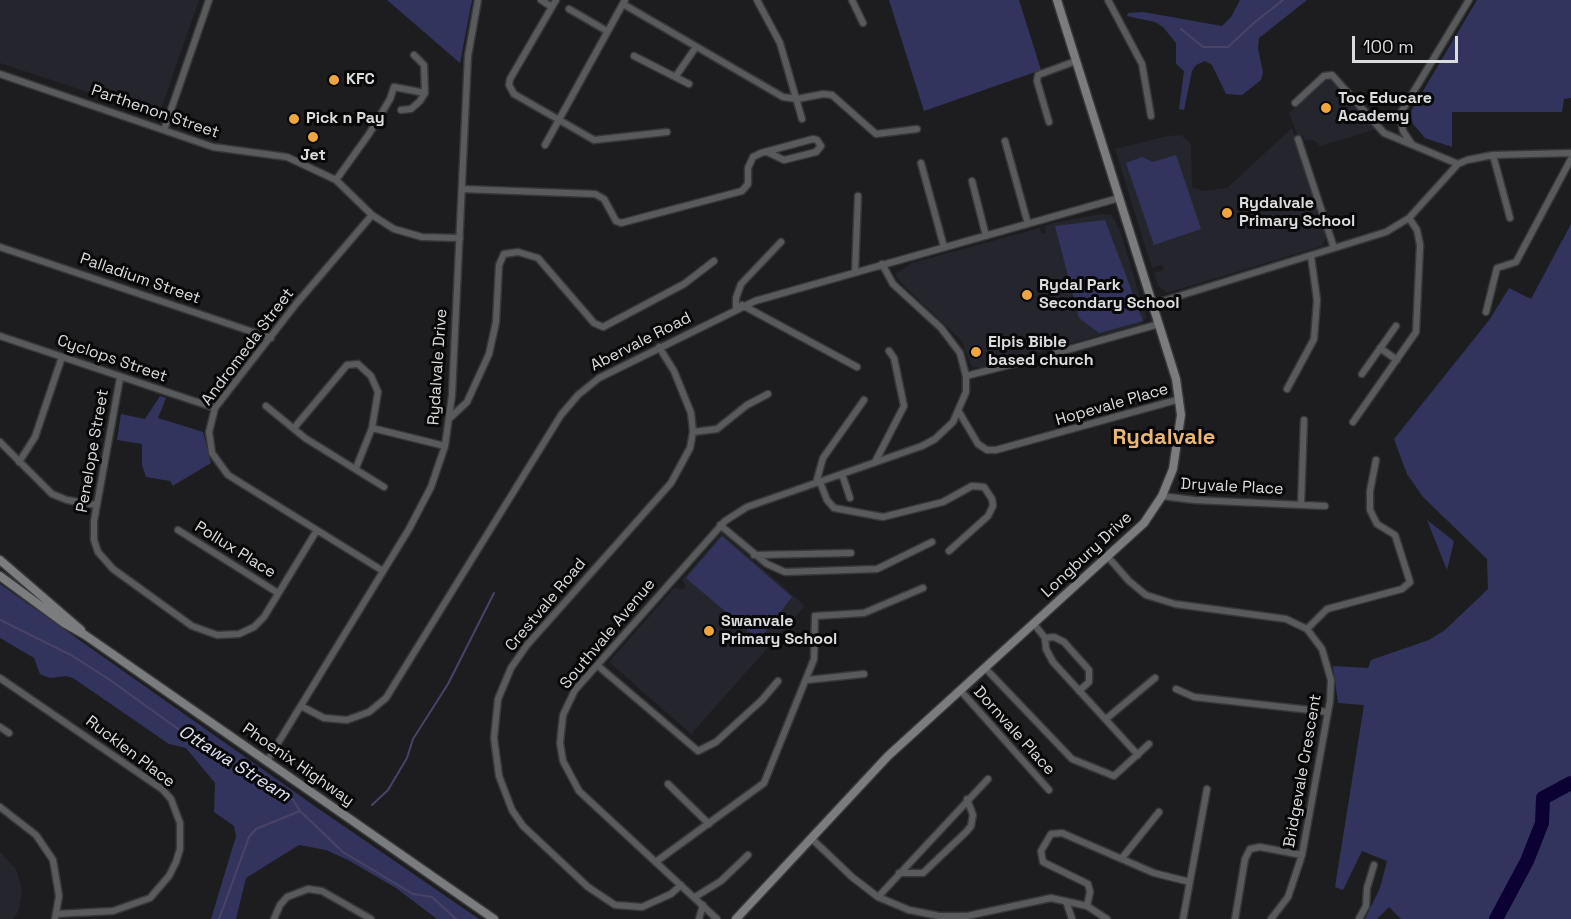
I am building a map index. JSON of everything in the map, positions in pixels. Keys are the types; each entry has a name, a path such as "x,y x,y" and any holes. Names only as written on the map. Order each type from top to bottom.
{"street":[{"path":"164,130 209,0"},
{"name":"Rydalvale Drive","path":"267,761 424,502 445,446 450,418 468,56 478,0"},
{"path":"541,0 552,7"},
{"path":"556,0 514,70 509,85 513,94 594,141 667,132"},
{"path":"757,0 780,43 802,119"},
{"path":"852,0 863,23"},
{"name":"Longbury Drive","path":"736,919 888,756 1144,523 1162,496 1177,453 1181,415 1180,399 1160,324 1058,0"},
{"path":"1108,0 1142,64 1151,116"},
{"path":"1411,144 1403,131 1400,114 1469,0"},
{"path":"545,145 624,2 783,97 797,99 823,94 832,95 876,134 917,129"},
{"path":"569,9 607,32"},
{"path":"676,76 696,47"},
{"path":"401,110 411,109 425,93 424,65 414,56"},
{"path":"634,56 689,84"},
{"path":"1049,122 1036,78 1040,74 1076,61"},
{"name":"Parthenon Street","path":"0,74 224,150 287,157 336,180 372,215 394,229 409,233 460,238"},
{"path":"1295,103 1324,76 1332,75 1384,133 1458,164"},
{"path":"783,97 794,85"},
{"path":"336,180 369,134 390,99 394,87 425,93"},
{"path":"462,189 595,194 604,199 616,221 621,222 742,191 748,184 750,161 753,156 766,152 813,139 817,140 821,146 816,152 784,160 766,152"},
{"path":"1299,139 1334,248"},
{"path":"1005,141 1028,224"},
{"path":"1153,304 1386,232 1409,218 1458,164 1476,157 1571,153"},
{"path":"1493,155 1510,218"},
{"path":"1486,312 1497,268 1516,262 1571,159"},
{"path":"921,164 944,247"},
{"path":"972,182 986,236"},
{"path":"855,272 858,196"},
{"name":"Abervale Road","path":"301,706 324,718 347,720 369,712 386,698 567,406 599,378 739,307 882,264 1119,198"},
{"name":"Andromeda Street","path":"372,215 315,280 215,408 209,432 212,453 218,465 248,488 383,572"},
{"path":"1353,422 1397,360 1418,325 1420,245 1417,230 1409,218"},
{"path":"781,242 741,284 736,298 739,307 857,367"},
{"name":"Palladium Street","path":"0,247 271,338"},
{"path":"450,418 467,402 489,354 496,322 500,265 504,254 518,252 538,258 594,323 603,327 684,284 714,261"},
{"path":"1287,389 1314,339 1317,300 1311,256"},
{"name":"Southvale Avenue","path":"717,919 579,791 563,761 560,743 563,715 575,690 720,525 747,507 935,439 946,430 959,412 966,392 966,376 960,352 951,338 893,284 882,264"},
{"path":"1056,353 1160,324"},
{"path":"1362,374 1396,326"},
{"name":"Cyclops Street","path":"0,336 215,408"},
{"name":"Crestvale Road","path":"659,347 682,390 691,413 693,432 687,456 671,483 527,645 504,683 498,699 494,730 499,776 512,810 523,826 588,887 615,905 642,907 656,902 681,885"},
{"path":"1380,348 1397,360"},
{"path":"874,462 904,406 894,358 888,351"},
{"path":"18,462 35,437 62,357"},
{"path":"966,376 1029,360"},
{"path":"294,428 351,363 358,364 367,372 376,387 372,428 356,468"},
{"name":"Penelope Street","path":"120,378 96,505 94,540 105,561 192,626 217,635 239,634 254,627 264,617 317,530"},
{"path":"693,432 717,429 747,405 768,394"},
{"name":"Hopevale Place","path":"959,412 978,444 987,450 996,450 1051,437 1180,399"},
{"path":"864,400 823,458 818,483 827,500 834,508 861,515 883,517 943,502 972,486 984,487 992,499 993,506 988,516 949,551"},
{"path":"266,406 305,438 384,487"},
{"name":"Dryvale Place","path":"1301,505 1304,420"},
{"path":"372,428 445,446"},
{"path":"0,442 52,494 67,500 96,505"},
{"path":"1108,557 1136,589 1159,600 1272,615 1306,629 1327,609 1402,589 1410,582 1395,535 1377,524 1370,510 1370,491 1376,460"},
{"path":"842,474 850,498"},
{"name":"Dryvale Place","path":"1162,496 1194,500 1325,506"},
{"path":"720,525 754,555 785,572 863,571 884,566 932,542"},
{"name":"Pollux Place","path":"178,530 278,593"},
{"path":"754,555 851,553"},
{"name":"Phoenix Highway","path":"0,560 86,635"},
{"name":"Phoenix Highway","path":"0,576 64,623 86,635 494,919"},
{"path":"657,861 764,783 807,680 816,646 814,622 818,615 864,613 879,609 923,588"},
{"path":"1034,624 1045,638 1048,654 1138,755"},
{"name":"Bridgevale Crescent","path":"1271,919 1288,897 1302,855 1328,712 1331,680 1329,665 1322,649 1306,629"},
{"path":"1045,638 1054,637 1064,642 1089,670 1089,681 1079,691"},
{"path":"597,665 698,751 716,742 762,700 778,681"},
{"path":"985,668 1072,759 1114,776 1149,744"},
{"path":"807,680 864,674"},
{"name":"Rucklen Place","path":"0,678 162,789 176,810 181,834 180,849 169,876 150,898 113,911 56,917"},
{"path":"1106,719 1155,678"},
{"path":"1176,689 1194,697 1328,712"},
{"name":"Dornvale Place","path":"960,690 1049,790"},
{"path":"0,727 9,733"},
{"path":"878,897 988,779"},
{"path":"668,784 709,824"},
{"path":"1183,919 1207,789"},
{"path":"899,873 922,873 966,832 971,826 973,815 967,800"},
{"path":"0,807 30,828 43,843 52,860 57,877 56,917"},
{"path":"1122,858 1159,812"},
{"path":"1087,906 1090,892 1088,884 1043,862 1041,851 1051,834 1062,833 1160,875 1190,882"},
{"path":"812,838 852,877 878,897 909,910 952,917 987,912 1040,898 1087,906 1107,919"},
{"path":"1235,919 1245,860 1250,849 1260,847 1302,855"},
{"path":"695,897 721,881 748,855"},
{"path":"1359,919 1366,906 1367,888 1374,865"},
{"path":"274,919 280,905 287,897 308,890 322,891 371,919"},
{"path":"1066,901 1072,919"},
{"path":"699,919 703,905"},
{"path":"113,911 114,919"}],"shaded area":[{"path":"0,0 199,0 161,109 154,114 0,63"},
{"path":"387,0 472,0 460,63"},
{"path":"889,0 1019,0 1041,70 924,111"},
{"path":"1240,0 1307,0 1259,38 1258,48 1263,72 1261,80 1242,95 1226,94 1212,65 1205,61 1196,65 1192,71 1184,110 1179,109 1184,71 1176,64 1176,43 1163,27 1155,22 1127,16 1128,13 1143,12 1222,26 1231,17"},
{"path":"1477,0 1571,0 1571,98 1564,99 1562,112 1452,112 1452,147 1425,138 1413,124 1410,113"},
{"name":"Toc Educare Academy","path":"1325,79 1333,81 1377,129 1320,146 1314,140 1305,141 1303,135 1298,137 1289,113"},
{"name":"Rydalvale Primary School","path":"1292,128 1327,235 1322,246 1167,293 1158,286 1154,273 1164,270 1162,265 1152,268 1115,149 1181,135 1191,144 1192,187 1203,191 1227,188"},
{"path":"1176,155 1201,229 1154,245 1126,163 1142,157 1153,162"},
{"name":"Rydal Park Secondary School","path":"1101,214 1112,215 1120,231 1146,317 1142,324 981,368 972,367 962,341 904,286 895,274 912,263 1040,228 1042,234 1046,232 1045,226 1053,223"},
{"path":"1105,220 1143,321 1099,333 1079,318 1055,226"},
{"path":"1571,224 1571,919 1401,919 1389,907 1377,919 1365,919 1380,888 1387,861 1362,851 1343,890 1335,887 1364,705 1338,703 1333,666 1368,668 1371,660 1429,640 1445,630 1488,589 1487,559 1423,497 1407,474 1394,439 1490,319 1509,288 1531,299"},
{"path":"160,396 166,398 158,418 203,432 211,463 174,487 170,481 146,477 142,465 142,444 117,440 121,414 145,419"},
{"path":"1427,520 1454,541 1447,570"},
{"name":"Swanvale Primary School","path":"722,533 805,606 691,734 609,662 675,587 681,590 686,586 682,580"},
{"path":"722,536 792,597 759,640 686,578"},
{"path":"0,584 479,919 437,919 396,888 348,860 326,850 299,845 246,878 236,919 211,919 236,836 234,826 214,812 215,783 186,748 169,744 73,678 66,676 50,678 40,674 34,658 0,638"},
{"path":"0,852 16,869 22,889 19,910 13,919 0,919"}],"waterway":[{"path":"1181,29 1203,47 1228,47 1283,0"},
{"path":"372,805 388,790 407,758 413,739 448,684 494,593"},
{"name":"Ottawa Stream","path":"0,620 71,655 110,680 224,762 257,783 277,790 293,800 300,811 343,852 413,894 432,897 456,919"},
{"name":"Ottawa Stream","path":"1496,919 1527,861 1542,823 1543,798 1571,783"},
{"path":"219,919 249,837 256,829 300,811"}],"place":[{"name":"KFC","path":"334,80"},
{"name":"Toc Educare Academy","path":"1326,108"},
{"name":"Pick n Pay","path":"294,119"},
{"name":"Jet","path":"313,137"},
{"name":"Rydalvale Primary School","path":"1227,213"},
{"name":"Rydal Park Secondary School","path":"1027,295"},
{"name":"Elpis Bible based church","path":"976,352"},
{"name":"Swanvale Primary School","path":"709,631"}],"district":[{"name":"Rydalvale","path":"1164,438"}]}
